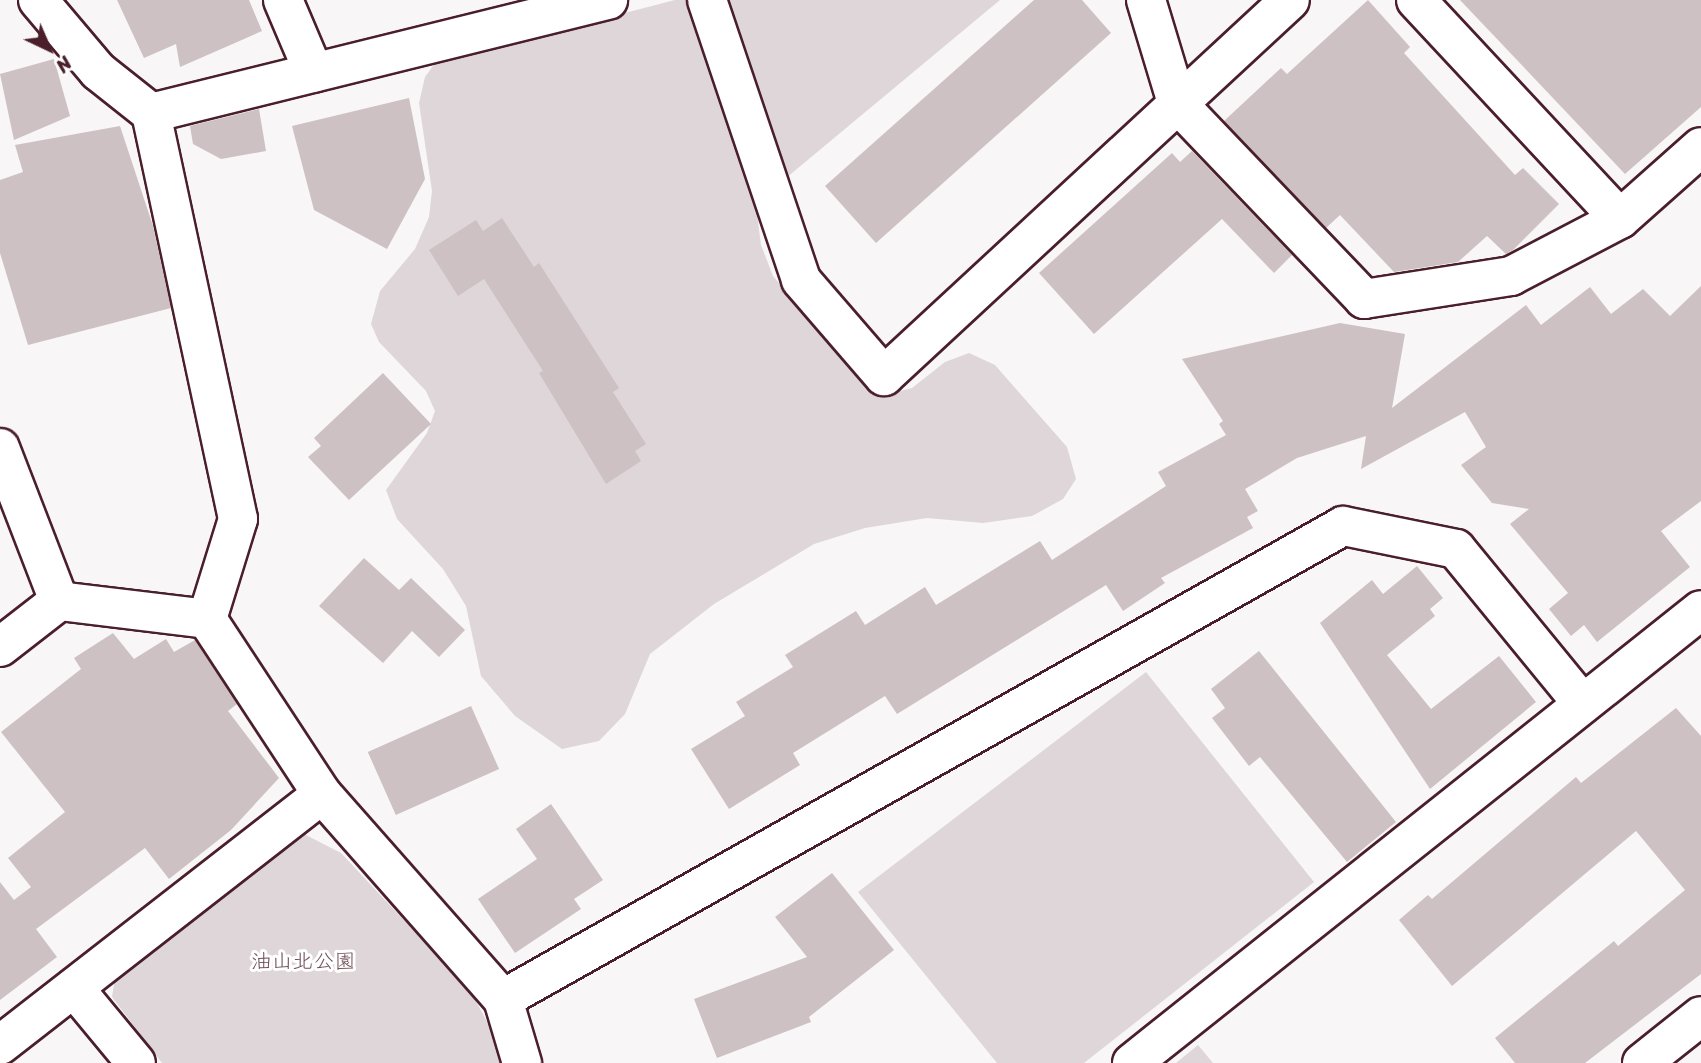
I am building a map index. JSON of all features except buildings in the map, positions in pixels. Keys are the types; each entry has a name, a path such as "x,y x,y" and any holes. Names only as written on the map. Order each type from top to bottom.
{"street":[{"path":"37,0 98,71 151,113 238,519 207,619"},
{"path":"283,0 314,73"},
{"path":"151,113 608,0"},
{"path":"708,0 801,280 884,376 1290,0"},
{"path":"1146,0 1177,103 1364,299 1511,276 1620,219 1701,148"},
{"path":"1416,0 1620,219"},
{"path":"0,448 59,601"},
{"path":"503,999 1343,526 1456,549 1583,704"},
{"path":"0,647 59,601 207,619 322,794 503,999 522,1063"},
{"path":"1132,1063 1701,610"},
{"path":"0,1045 322,794"},
{"path":"74,988 136,1063"},
{"path":"1642,1063 1701,1016"}],"green space":[{"path":"675,0 1000,0 786,178 757,214 761,245 773,276 863,382 889,394 912,388 945,362 969,353 995,365 1067,447 1076,479 1063,499 1032,516 983,523 927,518 865,528 814,544 714,604 650,654 625,714 599,741 562,749 515,716 481,676 466,606 443,569 397,519 386,490 427,433 435,411 426,391 379,342 371,324 380,291 415,249 429,217 432,191 419,103 425,77 436,62"},
{"path":"1146,672 1314,882 1084,1063 997,1063 858,892"},
{"name":"油山北公園","path":"302,833 341,853 471,992 492,1031 501,1063 162,1063 112,997 116,972"},
{"path":"1198,1045 1213,1063 1176,1063"}]}
